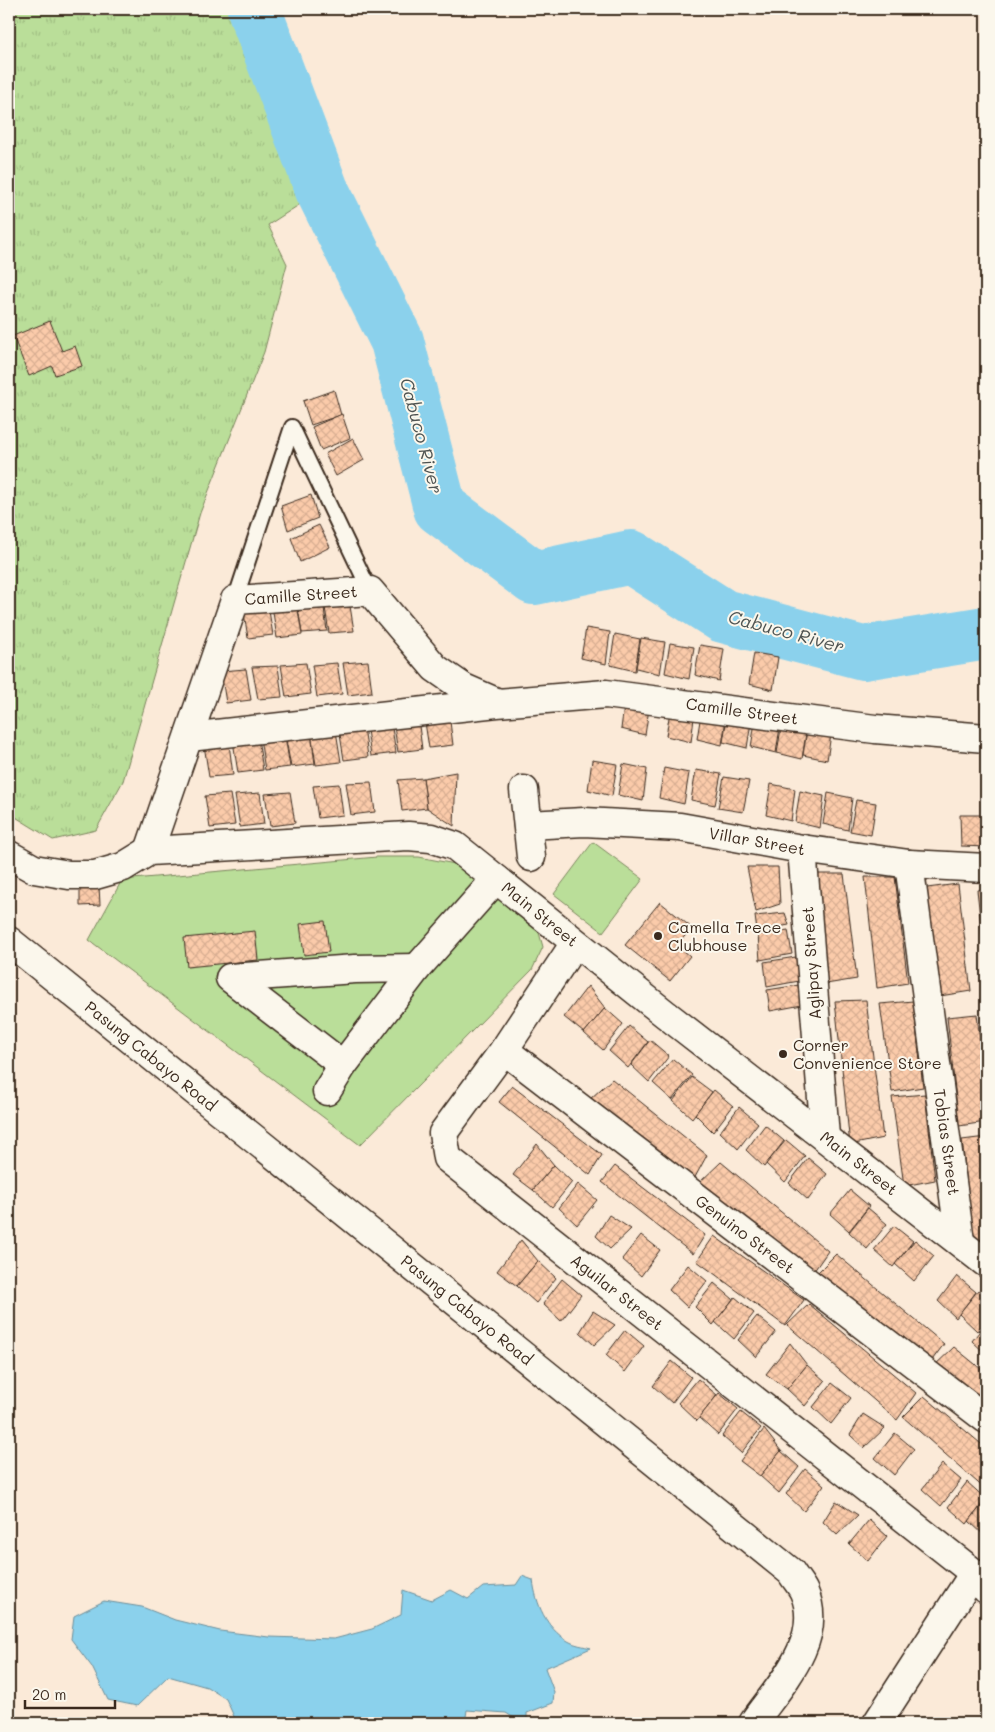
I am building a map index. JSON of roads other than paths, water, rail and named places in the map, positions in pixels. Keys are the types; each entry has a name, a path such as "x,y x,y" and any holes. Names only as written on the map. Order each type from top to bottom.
{"street":[{"name":"Camille Street","path":"149,851 235,600 370,591 436,668 464,688 497,703"},
{"name":"Camille Street","path":"189,737 497,703 606,694 875,729 986,738"},
{"path":"524,790 531,857"},
{"name":"Villar Street","path":"528,825 584,822 680,827 802,849 909,864 986,868"},
{"name":"Main Street","path":"9,855 34,869 69,875 95,875 124,867 149,851 408,836 431,838 455,846 575,943 986,1263"},
{"name":"Aglipay Street","path":"802,849 825,1136"},
{"name":"Tobias Street","path":"909,864 960,1241"},
{"path":"327,1092 343,1065 418,968 496,879"},
{"name":"Pasung Cabayo Road","path":"9,941 791,1572 804,1593 809,1619 806,1643 753,1723"},
{"name":"Aguilar Street","path":"575,943 504,1050 443,1133 447,1158 980,1581"},
{"path":"343,1065 230,978 355,969 418,968"},
{"name":"Genuino Street","path":"504,1050 986,1419"},
{"path":"877,1723 980,1581"}],"lane":[{"path":"235,600 292,427 370,591"}],"water":[{"path":"522,1576 533,1580 543,1615 560,1636 570,1642 591,1648 545,1668 554,1692 553,1703 527,1713 527,1723 522,1723 506,1713 467,1710 465,1723 237,1723 226,1699 207,1687 168,1676 137,1706 108,1700 92,1667 71,1639 74,1616 104,1601 142,1607 175,1620 220,1631 269,1637 334,1639 372,1629 401,1615 403,1590 432,1600 451,1590 468,1599 483,1587 516,1585"}],"waterway":[{"name":"Cabuco River","path":"254,9 322,190 397,341 440,508 534,578 631,557 723,616 863,653 986,633"}],"place":[{"name":"Camella Trece Clubhouse","path":"658,936"},
{"name":"Corner Convenience Store","path":"783,1054"}]}
